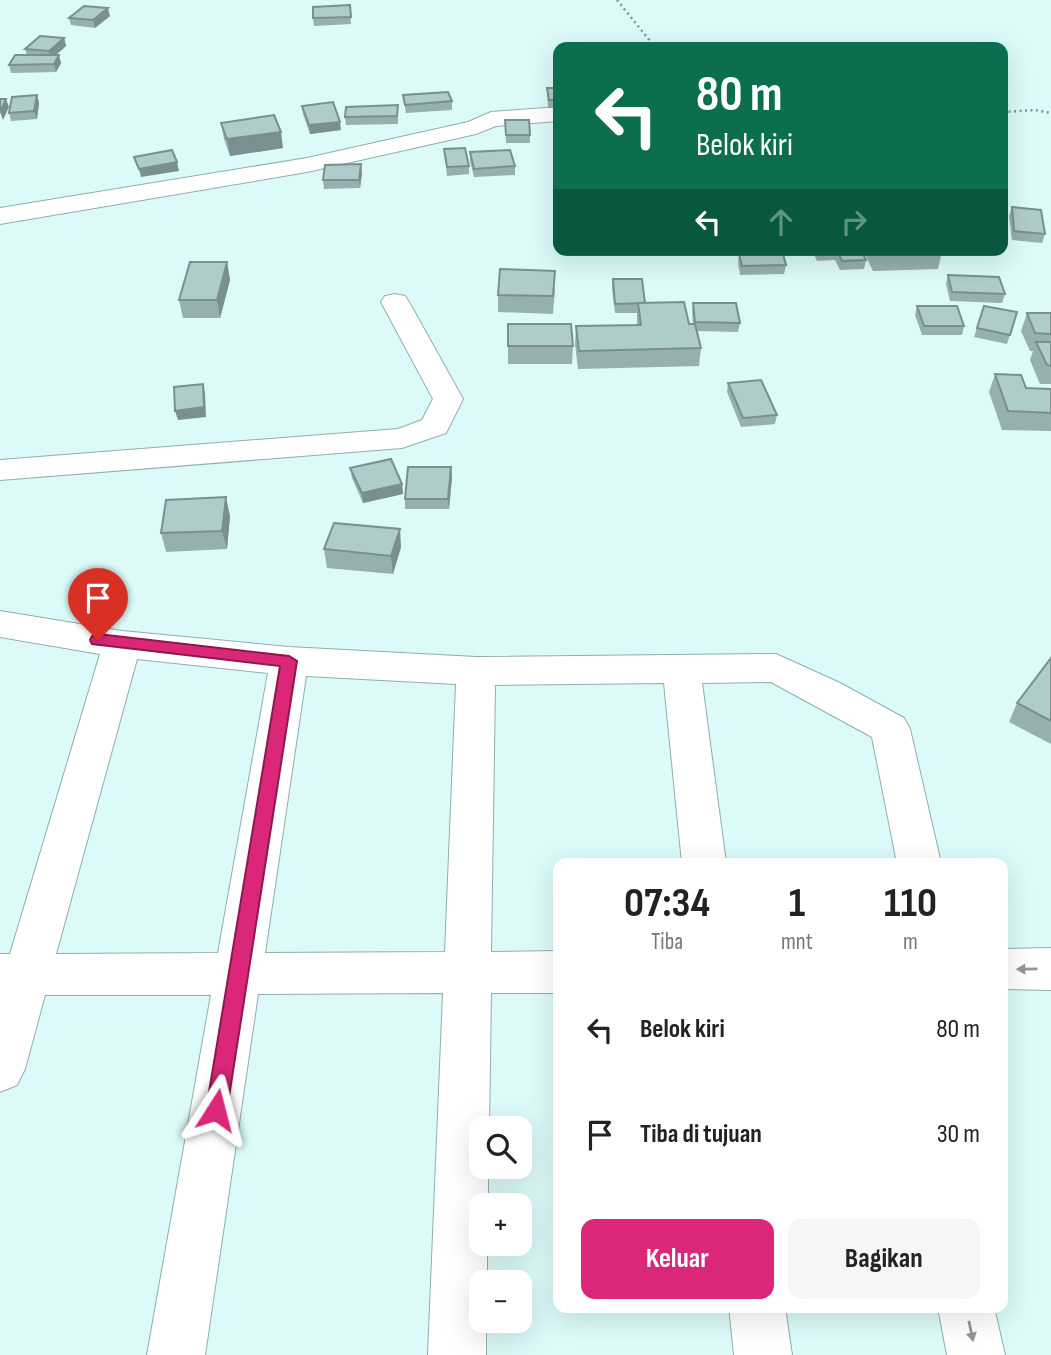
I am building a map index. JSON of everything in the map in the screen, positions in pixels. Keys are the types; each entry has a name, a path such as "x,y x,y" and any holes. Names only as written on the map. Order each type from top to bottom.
{"street":[{"path":"0,216 307,165 476,128 491,120 553,114"},
{"path":"0,470 402,438 435,426 447,399 395,302"},
{"path":"0,624 122,643 289,661 476,671 776,668 826,692 890,729 918,858"},
{"path":"0,1069 14,975 122,643"},
{"path":"176,1355 289,661"},
{"path":"681,667 703,858"},
{"path":"457,1355 476,671"},
{"path":"1008,969 1051,969"},
{"path":"14,975 553,972"},
{"path":"758,1313 763,1355"},
{"path":"967,1313 976,1355"}],"path":[{"path":"617,0 651,42"},
{"path":"1008,112 1035,110 1051,113"}],"building":[{"path":"350,5 351,17 313,18 313,7"},
{"path":"84,6 108,8 93,20 69,18"},
{"path":"40,36 64,38 49,51 25,49"},
{"path":"15,55 59,55 54,64 9,65"},
{"path":"547,88 553,88 553,100 549,100"},
{"path":"448,92 452,101 405,105 403,95"},
{"path":"37,95 34,111 9,113 12,97"},
{"path":"0,99 6,99 0,112"},
{"path":"333,102 340,122 309,125 302,106"},
{"path":"398,105 397,116 345,117 346,107"},
{"path":"274,115 281,132 227,139 221,123"},
{"path":"505,120 529,120 530,135 506,135"},
{"path":"465,148 469,166 447,167 444,149"},
{"path":"172,150 177,162 139,169 134,157"},
{"path":"510,150 515,166 474,169 470,152"},
{"path":"361,164 359,180 323,180 325,165"},
{"path":"1012,207 1041,210 1045,234 1014,231"},
{"path":"740,256 784,256 786,265 742,266"},
{"path":"840,256 864,256 866,260 842,261"},
{"path":"190,262 227,262 217,300 179,300"},
{"path":"500,269 555,271 553,296 498,295"},
{"path":"948,275 999,277 1005,294 952,292"},
{"path":"613,279 642,279 645,303 615,304"},
{"path":"684,302 689,324 695,324 701,348 579,351 576,326 641,325 638,303"},
{"path":"693,303 736,303 740,323 695,322"},
{"path":"917,306 957,306 964,326 924,326"},
{"path":"984,306 1017,312 1010,335 977,328"},
{"path":"1027,313 1051,313 1051,334 1035,333"},
{"path":"508,324 571,324 573,346 508,346"},
{"path":"1036,342 1051,342 1051,366 1047,365"},
{"path":"995,374 1021,375 1026,388 1051,389 1051,413 1008,411"},
{"path":"761,380 777,415 743,418 728,383"},
{"path":"203,384 204,407 175,411 174,387"},
{"path":"391,459 402,484 362,493 350,468"},
{"path":"408,467 451,467 448,499 405,499"},
{"path":"226,497 222,531 161,533 166,500"},
{"path":"334,523 400,529 391,556 324,549"},
{"path":"1051,658 1051,721 1017,703"}],"route":[{"path":"98,640 289,661 216,1110"}]}
